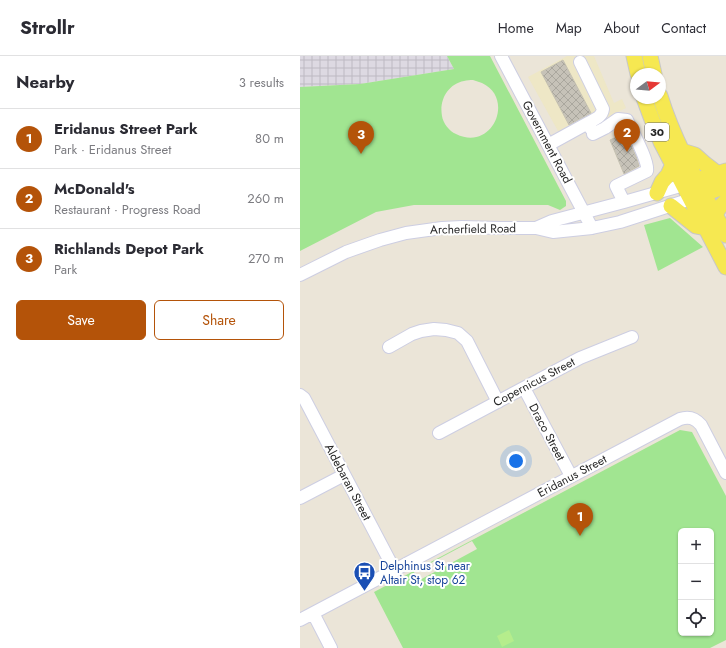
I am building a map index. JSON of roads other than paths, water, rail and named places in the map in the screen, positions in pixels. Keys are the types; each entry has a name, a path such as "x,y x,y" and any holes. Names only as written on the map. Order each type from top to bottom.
{"main road":[{"path":"634,56 637,68"},
{"path":"650,56 653,68"},
{"name":"30","path":"646,104 661,142 673,164 691,183"},
{"name":"30","path":"663,104 682,151 691,183 698,196 706,228 726,266"},
{"path":"682,151 696,155 705,164 722,172"},
{"path":"657,193 673,164"},
{"name":"Archerfield Road","path":"691,183 722,172"},
{"name":"Archerfield Road","path":"698,196 726,186"},
{"name":"30","path":"698,196 715,214 726,235"},
{"path":"715,214 726,201"},
{"path":"670,206 696,226 706,228"}],"street":[{"name":"Government Road","path":"501,56 592,228"},
{"path":"548,145 600,116 604,109 580,62"},
{"path":"588,123 595,138 605,128 618,119 627,120 645,157 648,166 647,171 616,186 624,202"},
{"name":"Archerfield Road","path":"536,228 552,221 691,183"},
{"name":"Archerfield Road","path":"300,275 346,252 406,233 462,227 536,228 553,232 592,228 620,222 698,196"},
{"path":"389,347 421,330 434,329 458,333 467,341 498,402"},
{"name":"Copernicus Street","path":"439,433 580,358 632,337"},
{"name":"Draco Street","path":"524,388 571,476"},
{"name":"Aldebaran Street","path":"300,395 304,398 395,571"},
{"name":"Eridanus Street","path":"300,620 395,571 680,418 690,417 697,421 726,473"},
{"path":"300,498 344,475"},
{"path":"312,613 331,648"}],"place":[{"name":"McDonald's","path":"627,152"},
{"name":"Richlands Depot Park","path":"361,154"},
{"name":"Eridanus Street Park","path":"580,536"},
{"name":"Delphinus St near Altair St, stop 62","path":"364,592"}]}
